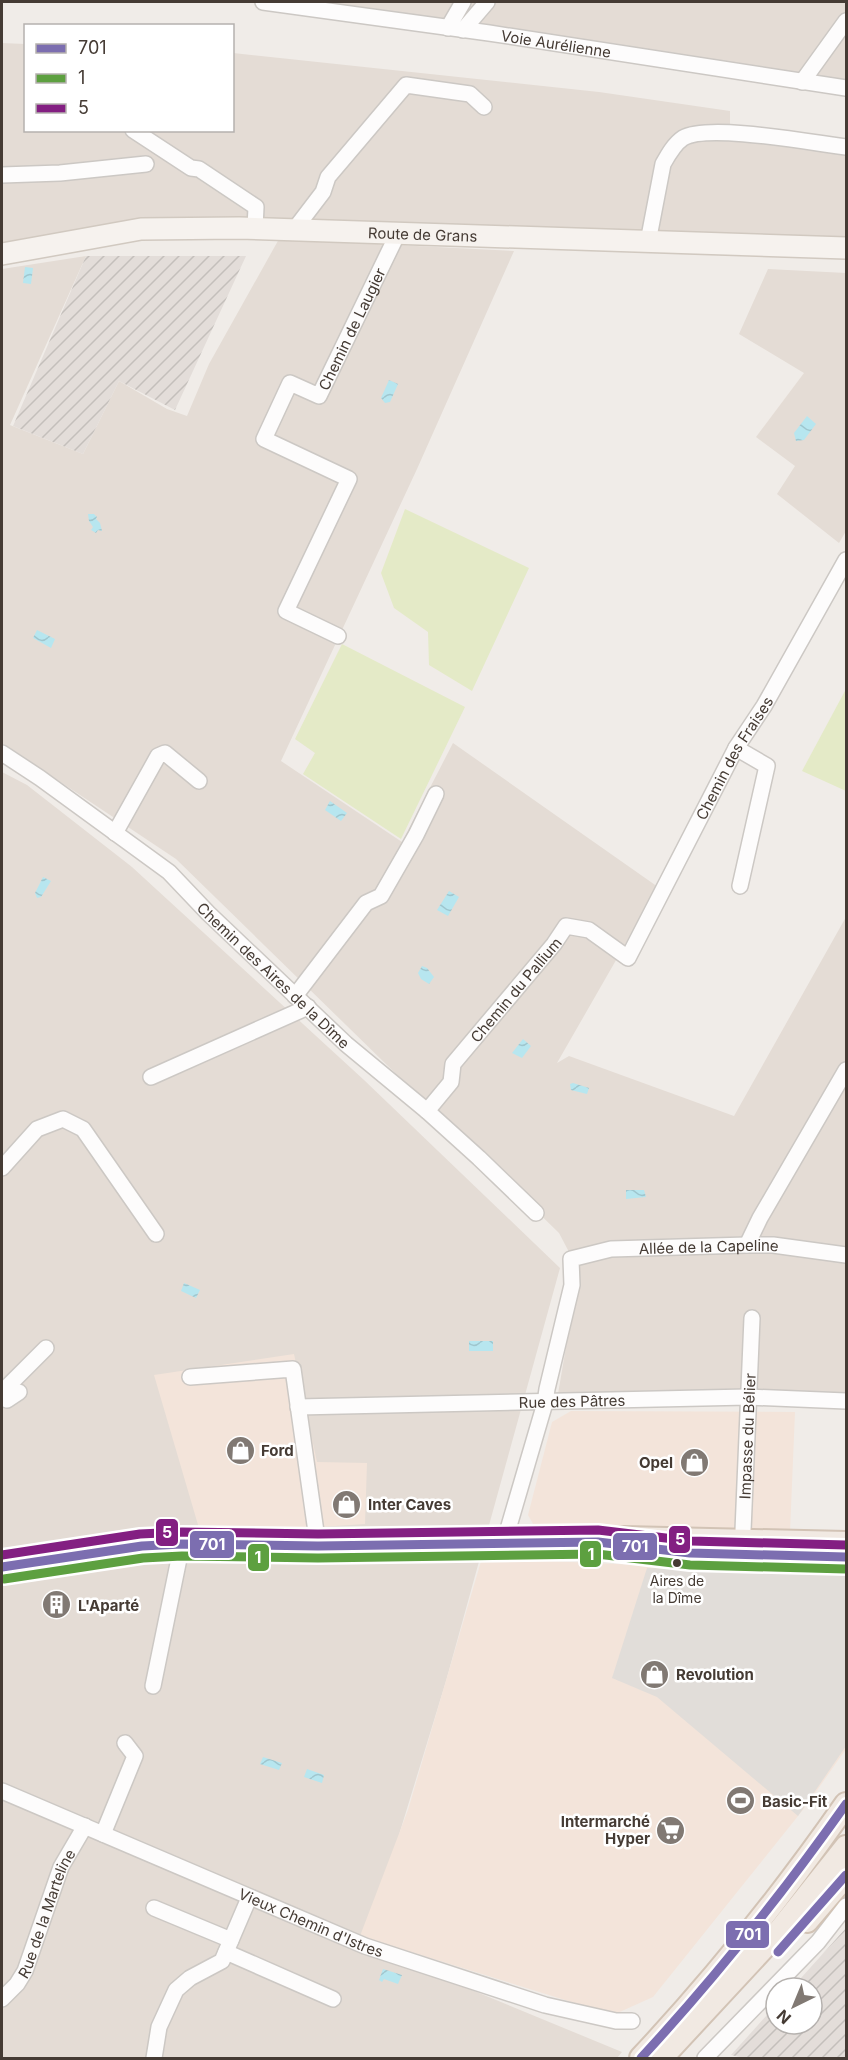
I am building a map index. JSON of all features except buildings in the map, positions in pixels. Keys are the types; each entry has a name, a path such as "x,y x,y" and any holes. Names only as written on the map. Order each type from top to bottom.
{"main road":[{"path":"2,1567 142,1546 182,1544 318,1546 598,1542 624,1538 742,1547 790,1548 846,1543"},
{"path":"790,1548 846,1557"},
{"path":"641,2058 752,1930 846,1804"},
{"path":"661,2058 780,1930 846,1847"},
{"path":"667,2058 764,1967 846,1875"}],"street":[{"name":"Voie Aurélienne","path":"263,2 367,9 456,29 846,88"},
{"path":"456,29 463,2"},
{"path":"456,29 487,2"},
{"path":"801,82 846,21"},
{"path":"294,230 323,192 328,177 406,86 470,94 484,107"},
{"path":"136,132 190,168 199,169 256,207 255,228"},
{"path":"648,242 663,164 669,152 683,138 703,132 729,132 846,147"},
{"path":"2,175 60,173 146,164"},
{"name":"Route de Grans","path":"2,254 141,229 255,228 846,248"},
{"name":"Chemin de Laugier","path":"338,636 286,611 349,479 264,439 291,382 319,396 398,234"},
{"name":"Chemin des Fraises","path":"628,958 736,748 764,706 846,560"},
{"path":"736,748 767,766 741,886"},
{"name":"Chemin des Aires de la Dîme","path":"2,753 169,872 208,913 346,1044 427,1111 536,1213"},
{"path":"115,833 158,756 165,753 199,781"},
{"path":"295,996 366,903 381,896 416,835 436,794"},
{"name":"Chemin du Pallium","path":"427,1111 451,1082 453,1064 554,944 566,926 589,930 628,958"},
{"path":"151,1077 308,1007"},
{"path":"747,1245 760,1218 846,1070"},
{"path":"2,1168 37,1129 63,1119 83,1129 156,1234"},
{"path":"760,1218 773,1245"},
{"name":"Allée de la Capeline","path":"545,1403 572,1285 571,1259 611,1249 747,1245 773,1245 846,1255"},
{"name":"Impasse du Bélier","path":"742,1547 752,1318"},
{"path":"2,1392 46,1348"},
{"path":"190,1377 293,1369 318,1546"},
{"path":"2,1398 7,1400 19,1392"},
{"name":"Rue des Pâtres","path":"298,1407 748,1397 846,1401"},
{"path":"504,1543 545,1403"},
{"path":"153,1686 182,1544"},
{"path":"103,1834 135,1756 125,1743"},
{"name":"Vieux Chemin d'Istres","path":"2,1791 365,1946 545,2005 616,2021 632,2021"},
{"name":"Rue de la Marteline","path":"2,1999 17,1984 25,1971 61,1867 85,1826"},
{"path":"154,2058 159,2027 176,1990 190,1978 222,1961 249,1898"},
{"path":"708,2058 818,1942 846,1906"},
{"path":"154,1908 333,2000"}],"shaded area":[{"path":"269,2 846,2 846,81 329,3"},
{"path":"2,43 24,44 24,132 234,132 234,53 599,92 730,111 730,129 846,147 846,243 251,222 2,246"},
{"path":"279,239 514,251 417,469 281,761 402,842 453,743 658,887 557,1063 569,1056 734,1116 846,917 846,1396 558,1394 579,1271 559,1233 176,859 2,743 2,269 86,256 10,425 83,454 119,381 167,409 187,416 209,364"},
{"path":"86,256 246,256 175,410 119,381 83,454 13,426"},
{"path":"768,269 846,273 846,531 839,543 777,494 795,466 756,437 804,373 739,334"},
{"path":"2,772 27,785 132,867 364,1080 560,1268 446,1681 365,1946 622,2052 617,2058 2,2058"},
{"path":"294,1354 317,1462 367,1463 365,1524 201,1535 154,1375"},
{"path":"571,1411 795,1412 790,1532 536,1529 528,1515 552,1422"},
{"path":"482,1558 846,1574 846,1749 806,1806 653,1997 613,2015 360,1936 408,1810"},
{"path":"647,1568 846,1574 846,1746 798,1816 657,1697 612,1678"},
{"path":"846,1928 846,2058 744,2058 731,2055 764,2018 764,2036 824,2036 824,1976 803,1976"}],"green space":[{"path":"405,509 529,568 472,691 429,665 428,632 394,608 381,573"},
{"path":"342,644 465,707 401,839 303,774 315,753 295,739"},
{"path":"846,689 846,791 802,771"}],"water":[{"path":"25,267 33,268 31,284 23,283"},
{"path":"389,380 398,384 390,402 385,403 381,398"},
{"path":"807,416 816,424 804,440 796,441 794,433"},
{"path":"88,514 94,514 97,517 102,531 98,530 96,533 91,530 93,527"},
{"path":"37,630 55,639 51,648 33,638"},
{"path":"330,801 347,813 341,821 325,810"},
{"path":"43,877 51,881 41,897 37,898 35,893"},
{"path":"449,891 459,897 448,916 437,910"},
{"path":"422,966 427,968 434,977 429,984 421,979 418,973"},
{"path":"523,1039 531,1046 522,1058 512,1053"},
{"path":"570,1084 589,1088 587,1094 571,1090"},
{"path":"626,1190 644,1190 646,1197 626,1199"},
{"path":"184,1283 200,1290 196,1298 181,1291"},
{"path":"469,1341 493,1341 493,1351 469,1351"},
{"path":"263,1757 282,1763 279,1770 260,1764"},
{"path":"307,1769 324,1775 322,1783 304,1777"},
{"path":"383,1969 402,1975 398,1984 384,1979 382,1982 379,1980"}],"transit line":[{"name":"5","path":"2,1555 140,1534 182,1532 318,1534 598,1530 691,1541 846,1545"},
{"name":"701","path":"2,1567 142,1546 182,1544 318,1546 598,1542 690,1553 846,1557"},
{"name":"1","path":"4,1579 143,1558 182,1556 318,1558 597,1554 690,1565 846,1569"},
{"name":"701","path":"641,2058 748,1934 846,1804"},
{"name":"701","path":"778,1952 846,1875"}],"place":[{"name":"Ford","path":"240,1450"},
{"name":"Opel","path":"694,1462"},
{"name":"Inter Caves","path":"347,1504"},
{"name":"Aires de la Dîme","path":"677,1563"},
{"name":"L'Aparté","path":"57,1605"},
{"name":"Revolution","path":"655,1674"},
{"name":"Basic-Fit","path":"741,1801"},
{"name":"Intermarché Hyper","path":"671,1830"}]}
